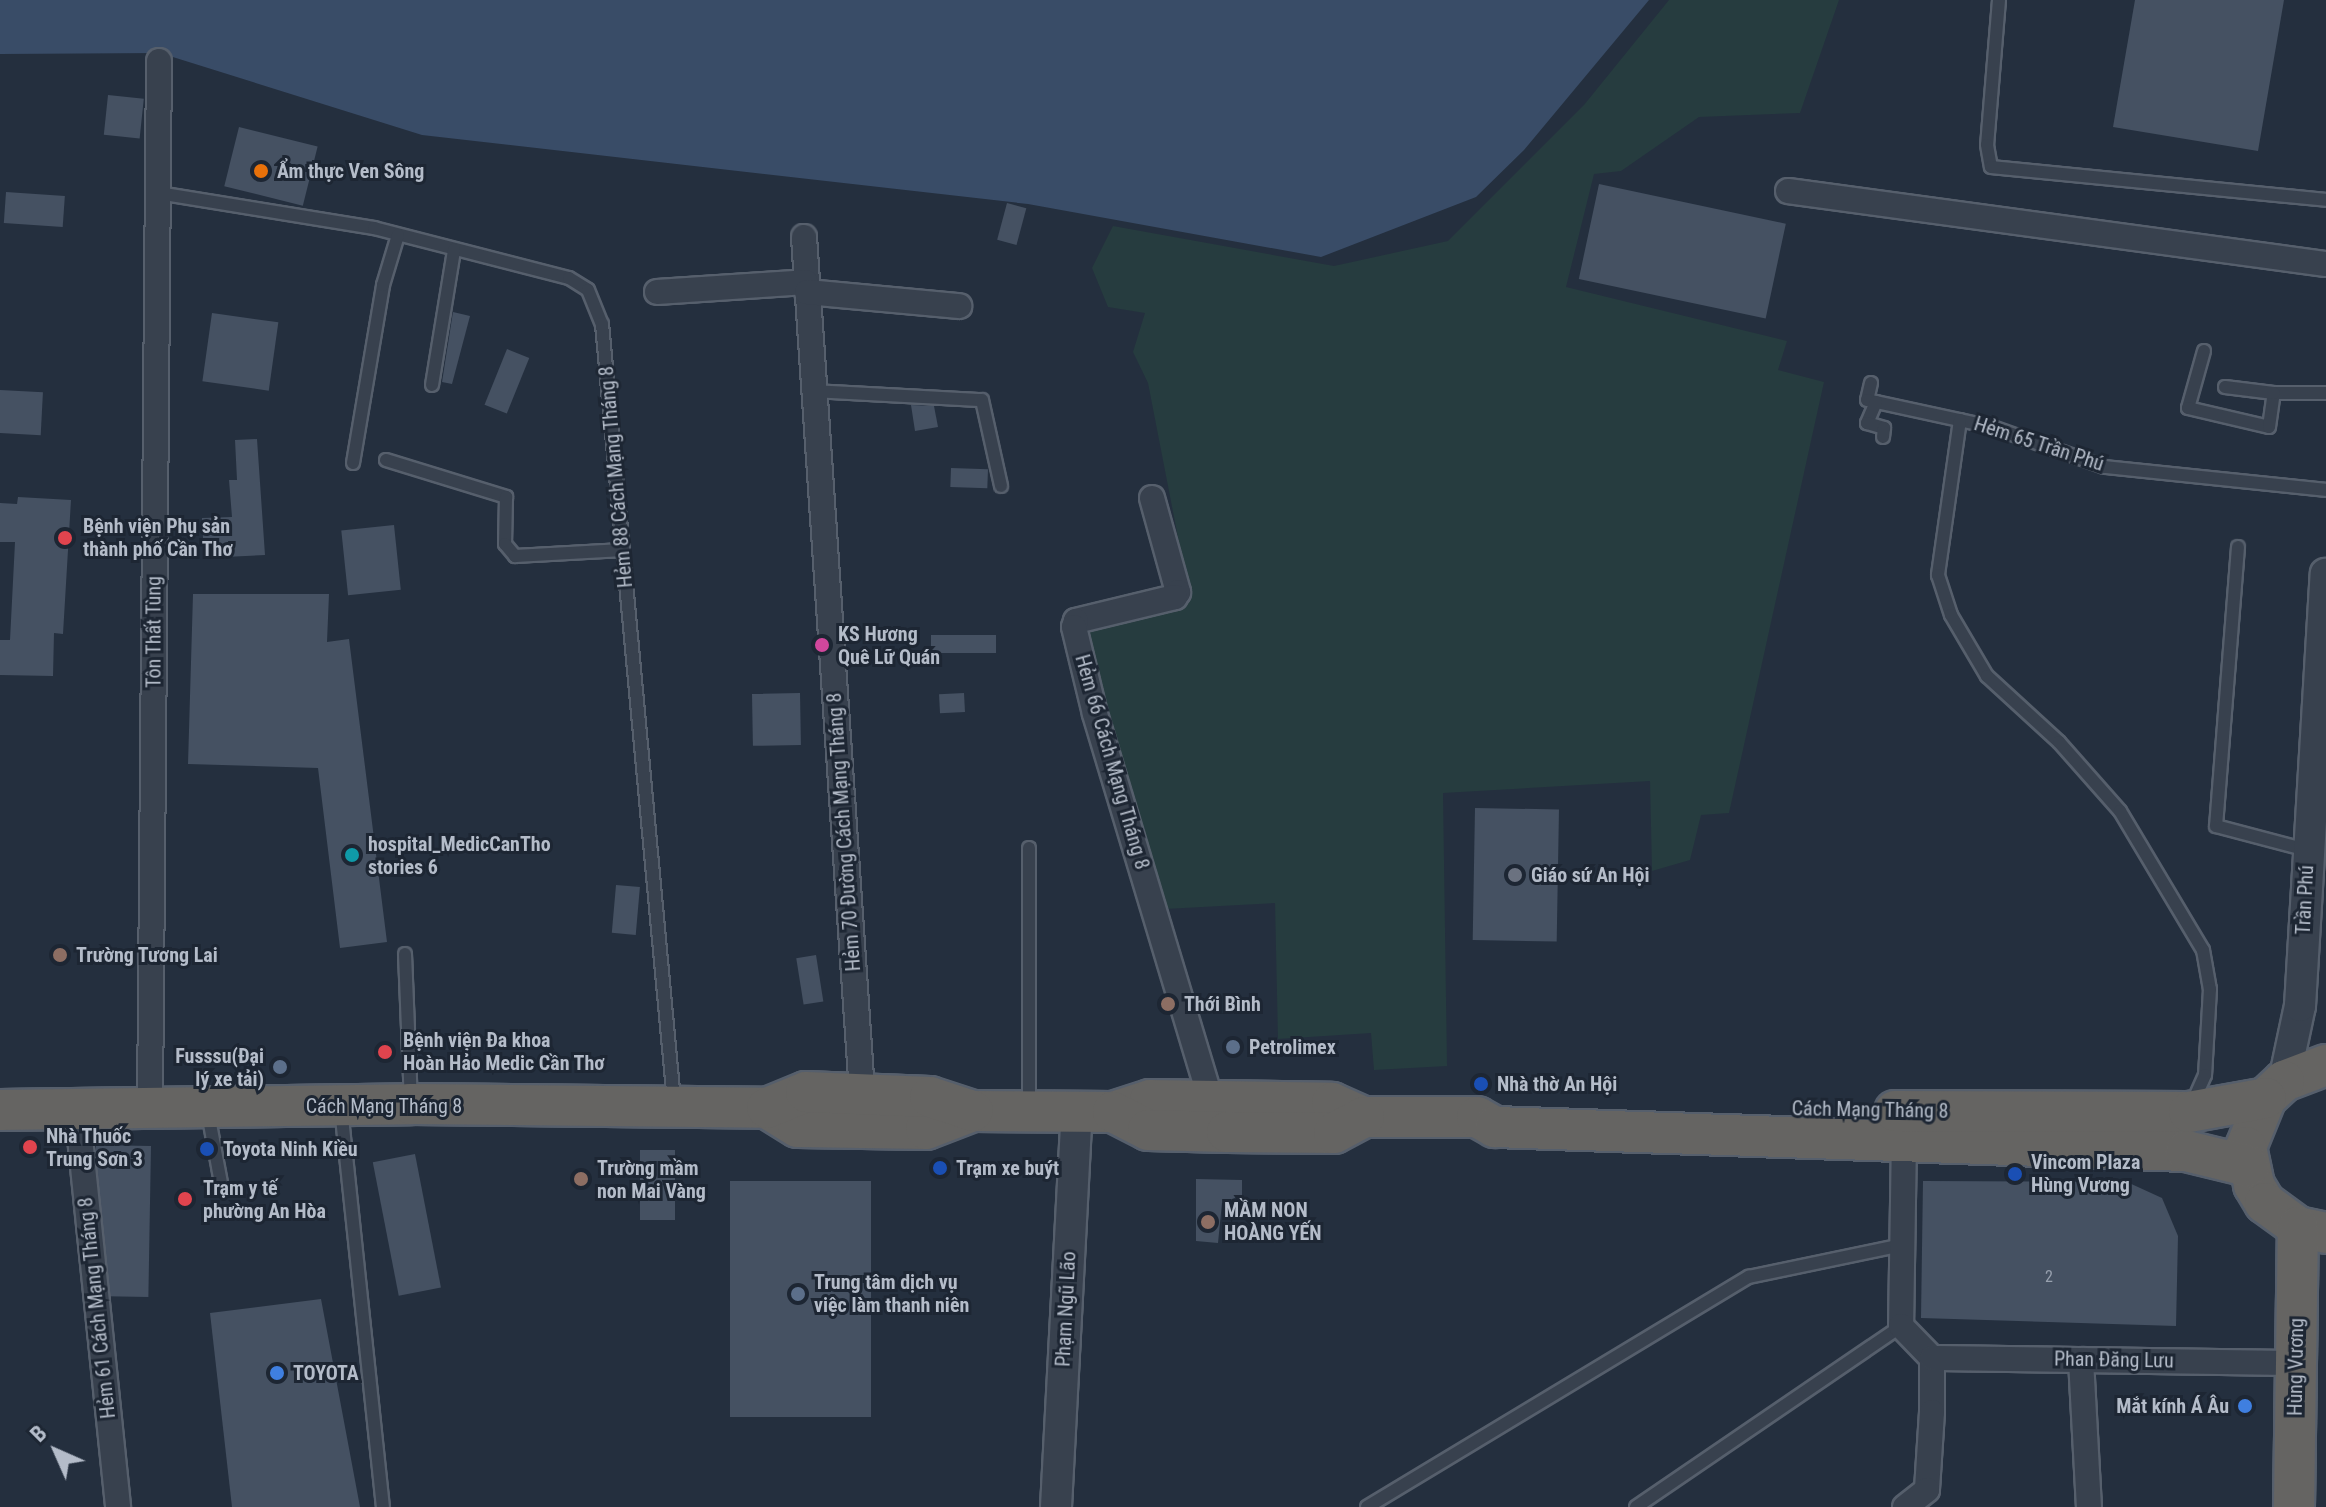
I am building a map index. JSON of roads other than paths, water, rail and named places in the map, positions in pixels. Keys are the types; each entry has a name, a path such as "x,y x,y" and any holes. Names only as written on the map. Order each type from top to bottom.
{"highway":[{"name":"Cách Mạng Tháng 8","path":"1477,1117 1499,1102 2189,1112 2275,1089 2326,1065"},
{"path":"2275,1089 2249,1132 2248,1166 2265,1203 2312,1230"},
{"name":"Cách Mạng Tháng 8","path":"0,1110 411,1104 767,1108 806,1092 930,1097 973,1111 1095,1112 1150,1100 1332,1103 1364,1117 1477,1117 1495,1127 1904,1138 2186,1151 2248,1166"},
{"name":"Cách Mạng Tháng 8","path":"767,1108 798,1127 926,1129 973,1111"},
{"name":"Cách Mạng Tháng 8","path":"1095,1112 1148,1130 1227,1132 1334,1133 1364,1117"},
{"name":"Hùng Vương","path":"2294,1507 2296,1363 2312,1230"}],"street":[{"name":"Tôn Thất Tùng","path":"150,1106 159,61"},
{"path":"1788,191 2326,264"},
{"name":"Hẻm 70 Đường Cách Mạng Tháng 8","path":"804,237 862,1092"},
{"path":"657,292 807,287 959,306"},
{"name":"Hẻm 66 Cách Mạng Tháng 8","path":"1152,498 1178,592 1175,597 1076,621 1074,627 1095,714 1211,1100"},
{"name":"Trần Phú","path":"2275,1089 2300,1006 2326,574"},
{"name":"Hẻm 61 Cách Mạng Tháng 8","path":"77,1109 118,1507"},
{"name":"Phạm Ngũ Lão","path":"1056,1507 1095,1112"},
{"path":"1904,1138 1901,1326 1932,1358 1927,1490 1905,1507"},
{"name":"Phan Đăng Lưu","path":"1932,1358 2296,1363"},
{"path":"2081,1360 2089,1507"}],"lane":[{"path":"1999,0 1987,145 1991,167 2326,200"},
{"name":"Hẻm 88 Cách Mạng Tháng 8","path":"158,193 398,235 569,278 588,290 602,324 674,1108"},
{"path":"353,463 383,285 398,235"},
{"path":"432,385 454,250"},
{"path":"2204,351 2188,408 2269,427 2274,393"},
{"path":"1871,383 1867,400 1876,402 1867,423 1884,428 1883,437"},
{"path":"2225,387 2274,393 2326,393"},
{"path":"814,391 982,400 1001,486"},
{"name":"Hẻm 65 Trần Phú","path":"1876,402 1960,420 2105,467 2326,490"},
{"path":"1960,420 1938,575 1942,588 1987,676 2059,742 2120,811 2203,950 2210,989 2205,1075 2189,1112"},
{"path":"386,460 506,497 505,544 515,556 623,550"},
{"path":"2238,547 2216,826 2307,850"},
{"path":"1029,848 1029,1110"},
{"path":"405,954 411,1104"},
{"path":"340,1105 383,1507"},
{"path":"207,1106 221,1183"},
{"path":"1367,1507 1749,1277 1902,1245"},
{"path":"1636,1507 1901,1326"}],"water":[{"path":"0,0 1649,0 1524,150 1476,197 1321,257 1028,204 422,135 160,53 0,54"}],"place":[{"name":"Ẩm thực Ven Sông","path":"261,171"},
{"name":"Bệnh viện Phụ sản thành phố Cần Thơ","path":"65,538"},
{"name":"KS Hương Quê Lữ Quán","path":"822,645"},
{"name":"hospital_MedicCanTho stories 6","path":"352,855"},
{"name":"Giáo sứ An Hội","path":"1515,875"},
{"name":"Trường Tương Lai","path":"60,955"},
{"name":"Thới Bình","path":"1168,1004"},
{"name":"Petrolimex","path":"1233,1047"},
{"name":"Bệnh viện Đa khoa Hoàn Hảo Medic Cần Thơ","path":"385,1052"},
{"name":"Fusssu(Đại lý xe tải)","path":"280,1067"},
{"name":"Nhà thờ An Hội","path":"1481,1084"},
{"name":"Nhà Thuốc Trung Sơn 3","path":"30,1147"},
{"name":"Toyota Ninh Kiều","path":"207,1149"},
{"name":"Trạm xe buýt","path":"940,1168"},
{"name":"Vincom Plaza Hùng Vương","path":"2015,1174"},
{"name":"Trường mầm non Mai Vàng","path":"581,1179"},
{"name":"Trạm y tế phường An Hòa","path":"185,1199"},
{"name":"MẦM NON HOÀNG YẾN","path":"1208,1222"},
{"name":"Trung tâm dịch vụ việc làm thanh niên","path":"798,1294"},
{"name":"TOYOTA","path":"277,1373"},
{"name":"Mắt kính Á Âu","path":"2245,1406"}]}
